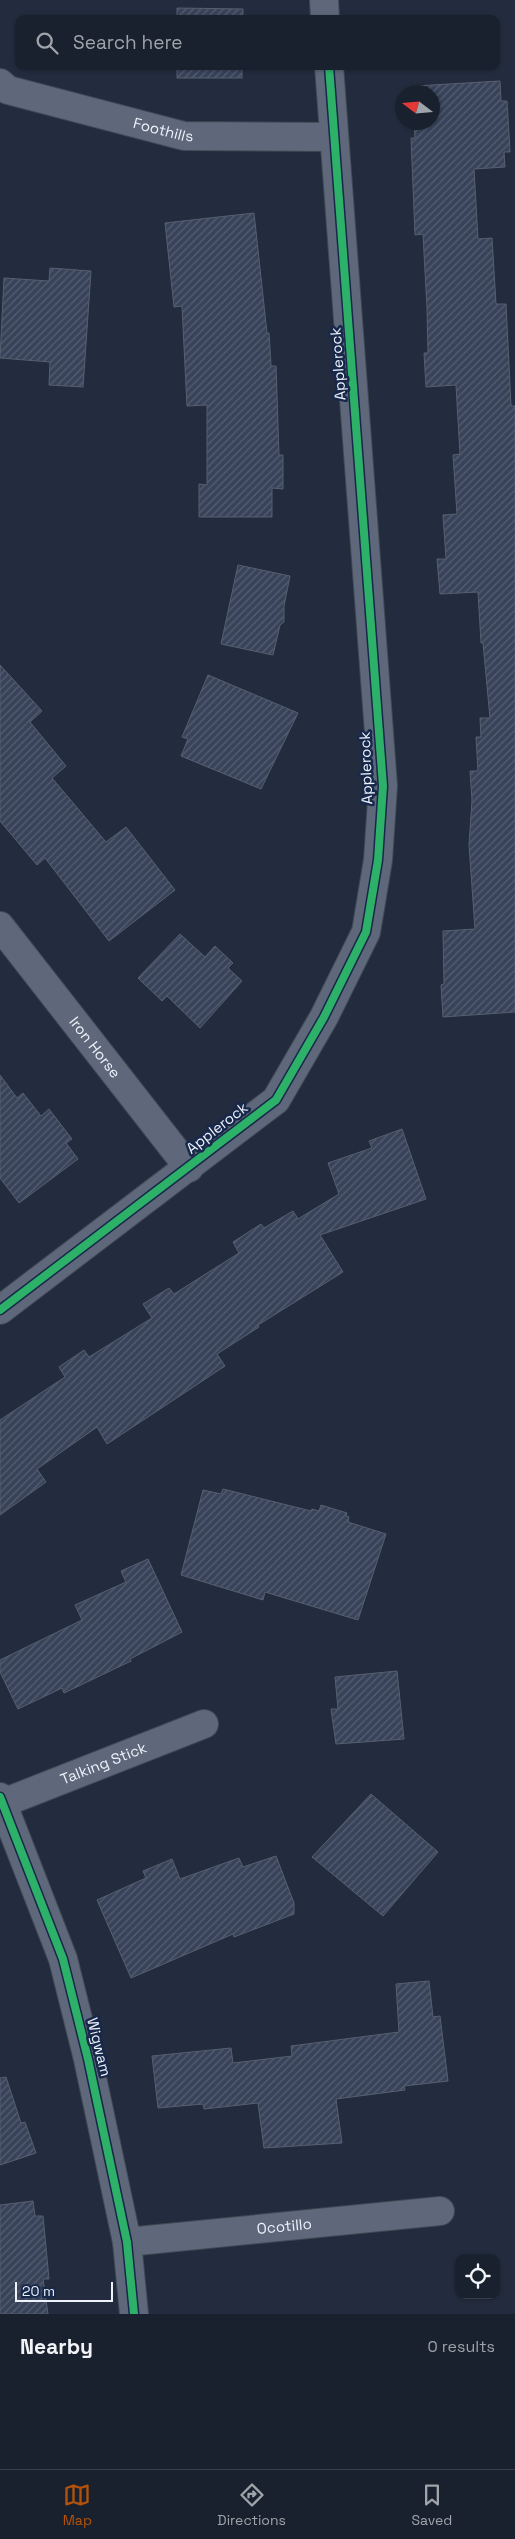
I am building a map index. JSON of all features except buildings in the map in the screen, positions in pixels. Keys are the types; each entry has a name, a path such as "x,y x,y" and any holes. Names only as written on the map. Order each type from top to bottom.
{"street":[{"path":"324,0 326,15"},
{"name":"Applerock","path":"0,1310 276,1100 324,1017 366,932 378,860 383,786 329,70"},
{"name":"Foothills","path":"0,83 8,90 184,136 334,137"},
{"name":"Iron Horse","path":"0,926 189,1168"},
{"name":"Talking Stick","path":"1,1800 204,1724"},
{"name":"Wigwam","path":"1,1800 63,1959 88,2059 128,2242 134,2314"},
{"name":"Ocotillo","path":"128,2242 440,2212"}],"cycle path":[{"path":"0,1310 276,1100 324,1017 366,932 378,860 383,786 329,70"},
{"path":"0,1797 63,1959 88,2059 127,2242 134,2314"}]}
